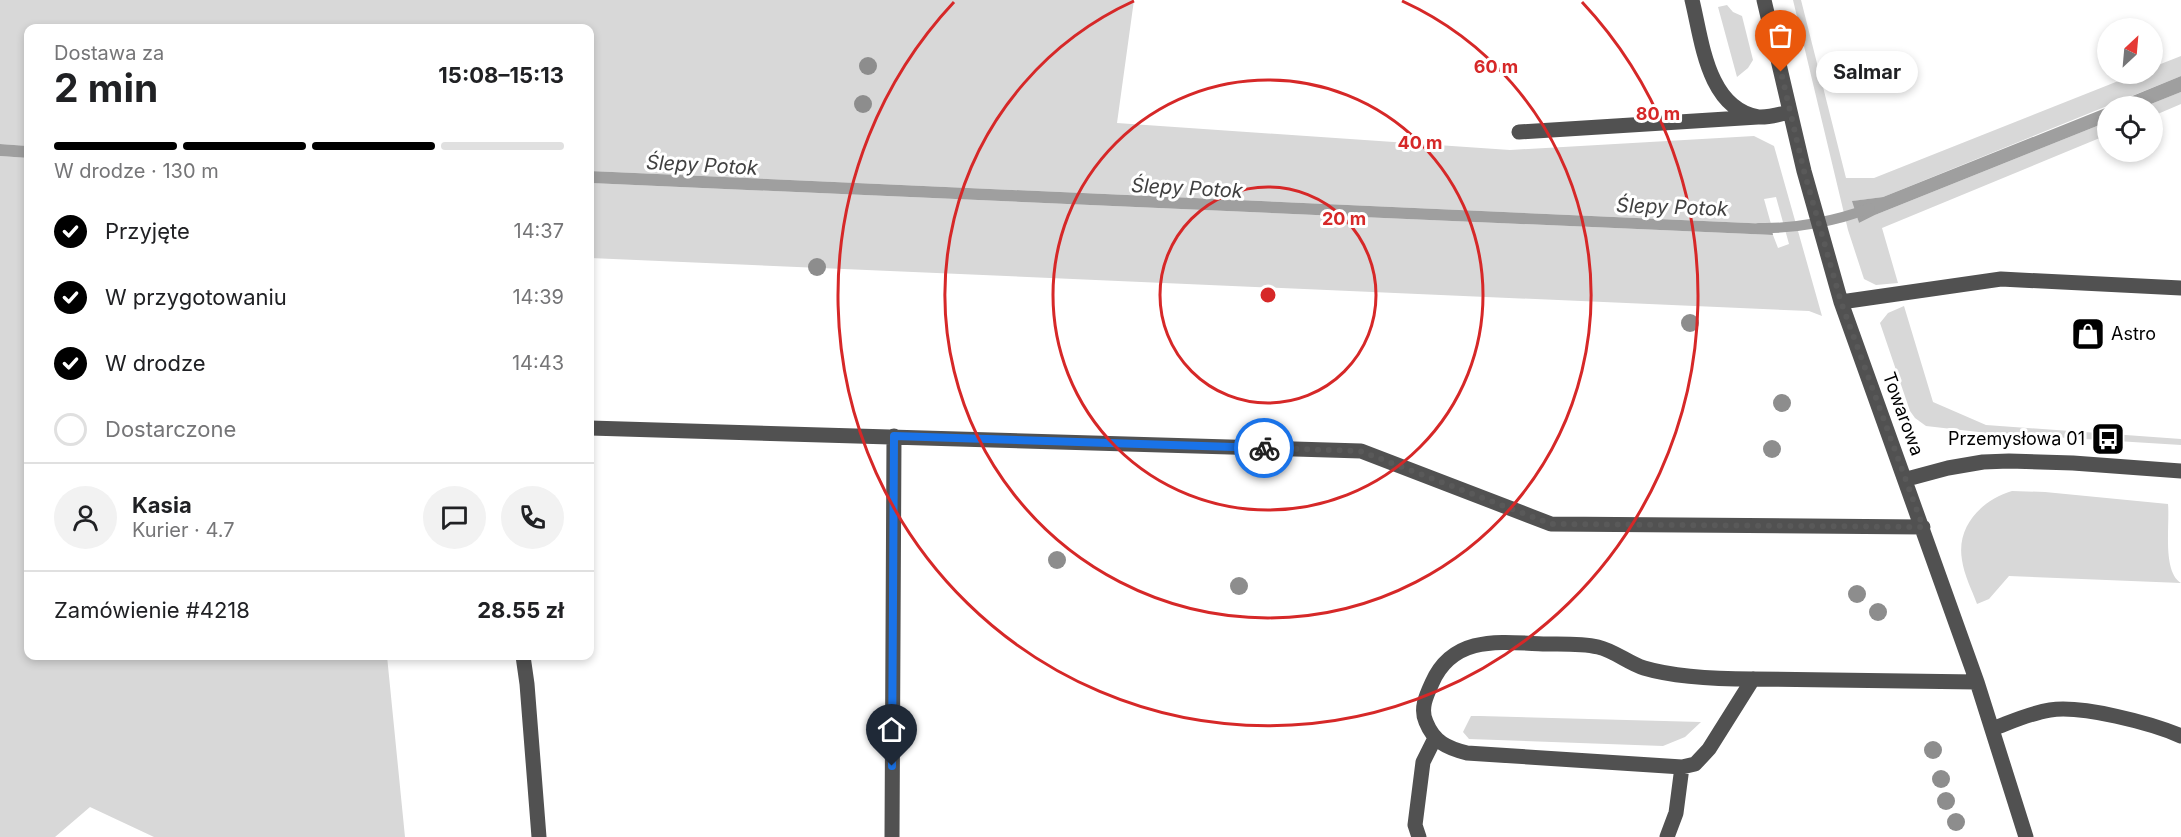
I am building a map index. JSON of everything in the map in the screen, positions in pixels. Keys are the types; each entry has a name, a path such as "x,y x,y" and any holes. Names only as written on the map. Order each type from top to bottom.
{"street":[{"path":"1692,0 1708,66 1714,81 1722,95 1733,106 1758,117"},
{"name":"Towarowa","path":"1764,0 1804,171 1841,302 1977,682 2026,837"},
{"path":"1519,132 1767,117 1790,112"},
{"path":"1841,302 2001,279 2181,288"},
{"path":"594,428 1360,451 1551,524 1923,527"},
{"path":"891,837 894,436"},
{"path":"1906,479 1983,462 2073,463 2181,471"},
{"path":"1753,679 1709,749 1695,764 1682,767 1467,753 1447,748 1435,738 1422,714 1430,686 1445,662 1458,651 1474,645 1497,642 1600,647 1644,668 1693,676 1977,682"},
{"path":"524,660 539,837"},
{"path":"1992,729 2050,710 2069,710 2153,725 2181,736"},
{"path":"1419,837 1415,825 1423,762 1435,738"},
{"path":"1667,837 1676,813 1682,767"}],"shaded area":[{"path":"0,0 1134,0 1117,123 1510,150 1754,136 1774,146 1822,316 1809,311 594,258 594,183 1773,235 1778,248 1789,244 1776,197 1764,199 1771,224 594,171 594,24 24,24 24,146 0,144"},
{"path":"1793,0 1801,0 1846,178 1874,178 2111,84 2161,84 2132,96 2097,96 2097,110 1883,197 1853,201 1859,223 2097,126 2097,139 1882,228 1898,283 1876,285 1864,279 1848,230"},
{"path":"1727,5 1733,12 1742,16 1753,60 1748,68 1737,77 1718,7"},
{"path":"2181,56 2181,76 2163,83 2163,63"},
{"path":"2181,76 2181,92 2163,99 2163,96 2132,96 2163,84"},
{"path":"2181,92 2181,104 2163,112 2163,99"},
{"path":"2097,111 2097,126 1859,223 1852,201 1883,197"},
{"path":"0,144 24,146 24,158 0,156"},
{"path":"0,156 24,158 24,660 387,660 405,837 154,837 90,807 55,837 0,837"},
{"path":"594,171 1771,224 1773,235 594,183"},
{"path":"1904,306 1933,402 1986,425 2181,439 2181,445 1987,433 1926,426 1910,411 1880,323 1888,313"},
{"path":"2012,491 2168,504 2169,558 2171,569 2181,583 2009,576 1989,599 1977,604 1963,566 1961,548 1963,536 1967,526 1981,508"},
{"path":"1471,716 1701,722 1685,737 1663,746 1469,739 1463,732"}],"waterway":[{"path":"1759,228 1815,223 1844,217 1870,208"}],"way so far":[{"path":"1264,448 1360,451 1551,524 1923,527 1841,302 1804,171 1781,72"}],"place":[{"name":"Salmar","path":"1781,72"},
{"name":"Astro","path":"2088,334"},
{"name":"Przemysłowa 01","path":"2108,439"}],"route":[{"path":"892,766 894,436 1264,448"}],"water label":[{"name":"Ślepy Potok","path":"702,165"},
{"name":"Ślepy Potok","path":"1187,188"},
{"name":"Ślepy Potok","path":"1672,207"}]}
